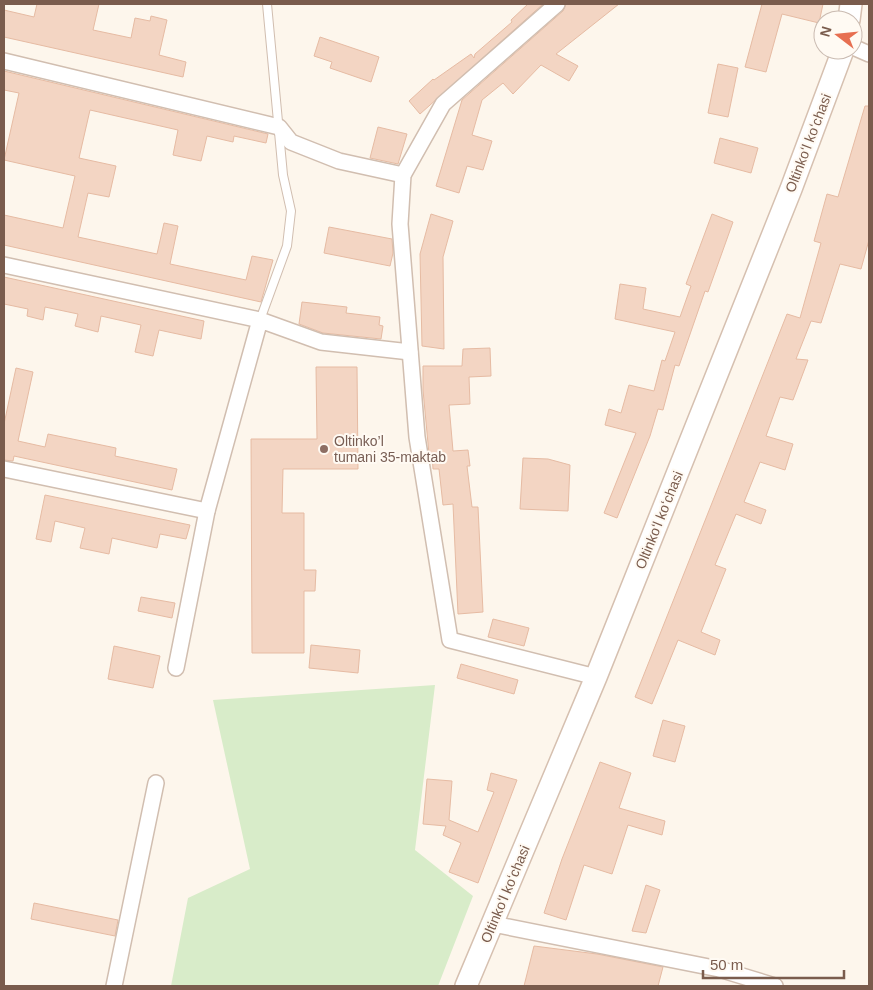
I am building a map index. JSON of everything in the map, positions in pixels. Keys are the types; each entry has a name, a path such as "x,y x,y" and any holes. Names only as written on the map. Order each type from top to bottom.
{"main road":[{"name":"Oltinkoʻl koʻchasi","path":"466,986 596,677 791,189 839,60"}],"street":[{"path":"557,4 443,104 403,175 400,224 417,437 450,640 596,677"},
{"path":"4,61 278,126 290,142 339,161 403,175"},
{"path":"4,265 260,320 321,342 410,352"},
{"path":"176,668 207,510 260,320"},
{"path":"4,469 207,510"},
{"path":"114,986 156,783"},
{"path":"493,924 719,968 775,986"}],"lane":[{"path":"260,320 287,246 291,211 278,126 267,4"}],"green space":[{"path":"435,685 415,850 473,896 438,986 171,986 188,898 250,869 213,700"}],"building":[{"path":"37,4 99,4 93,30 131,38 135,18 150,21 151,16 167,20 159,55 186,62 183,77 4,37 4,10 34,17"},
{"path":"528,4 543,4 420,114 409,101 433,79 471,54 474,58 475,54 512,22 511,20"},
{"path":"566,4 619,4 556,54 578,66 569,81 541,65 513,94 503,83 482,100 472,135 492,141 483,170 467,166 459,193 436,186 462,100 563,11"},
{"path":"762,4 823,4 822,10 813,10 813,22 782,14 766,72 745,67"},
{"path":"320,37 379,57 371,82 330,68 332,62 314,56"},
{"path":"718,64 738,68 728,117 708,113"},
{"path":"4,71 268,134 266,143 234,136 233,142 207,136 201,161 173,155 178,130 90,110 79,158 116,166 109,197 88,193 78,237 157,254 164,223 178,226 170,264 246,280 252,256 273,260 261,302 4,245 4,215 63,228 75,176 4,160 19,93 4,90"},
{"path":"865,106 869,106 869,240 861,269 840,264 821,323 811,321 796,359 808,360 793,400 780,397 766,436 793,444 785,470 760,462 744,502 766,510 761,524 736,514 715,565 726,569 701,632 720,640 715,655 678,640 652,704 635,697 787,314 800,318 821,243 814,241 827,194 838,197"},
{"path":"378,127 407,134 398,164 370,158"},
{"path":"720,138 758,148 751,173 714,163"},
{"path":"431,214 453,221 443,257 444,349 422,346 420,254"},
{"path":"712,214 733,222 708,292 705,291 679,366 675,365 663,410 658,409 650,436 617,518 604,513 636,433 605,425 609,409 621,413 629,385 654,391 662,360 665,361 675,332 615,319 620,284 646,288 643,309 680,317 691,286 686,284"},
{"path":"329,227 392,239 393,253 390,266 324,253"},
{"path":"4,277 204,321 201,339 159,330 153,356 135,352 141,325 101,316 98,332 75,326 78,314 45,307 43,320 27,316 28,309 4,304"},
{"path":"302,302 347,307 346,313 380,317 379,325 383,326 381,339 323,333 299,324"},
{"path":"490,348 491,376 469,377 470,404 449,405 453,451 468,450 470,466 467,466 472,507 478,507 483,612 458,614 453,504 443,505 439,469 433,469 432,453 429,454 423,390 423,366 462,366 463,349"},
{"path":"316,367 357,367 358,469 283,469 282,513 304,513 304,570 316,570 315,591 304,591 304,653 252,653 251,439 317,439"},
{"path":"16,368 33,372 18,441 45,447 48,434 116,448 115,456 177,469 172,490 14,456 13,461 4,460 4,424"},
{"path":"523,458 548,459 570,465 568,511 520,509"},
{"path":"45,495 190,525 186,539 160,534 157,548 112,538 109,554 80,548 85,528 55,521 51,542 36,539"},
{"path":"141,597 175,603 172,618 138,611"},
{"path":"493,619 529,628 524,646 488,637"},
{"path":"311,645 360,650 358,673 309,668"},
{"path":"114,646 160,656 153,688 108,679"},
{"path":"461,664 518,680 514,694 457,678"},
{"path":"663,720 685,726 675,762 653,756"},
{"path":"600,762 631,773 619,808 665,821 662,835 628,825 612,874 584,865 566,920 544,913 562,859"},
{"path":"491,773 517,780 478,883 449,872 461,843 443,835 446,826 423,824 427,779 452,781 449,820 478,832 494,792 487,790"},
{"path":"646,885 660,890 646,933 632,931"},
{"path":"34,903 118,920 115,936 31,919"},
{"path":"534,946 597,954 663,967 658,986 524,986"}],"place":[{"name":"Oltinko’l tumani 35-maktab","path":"324,449"}]}
